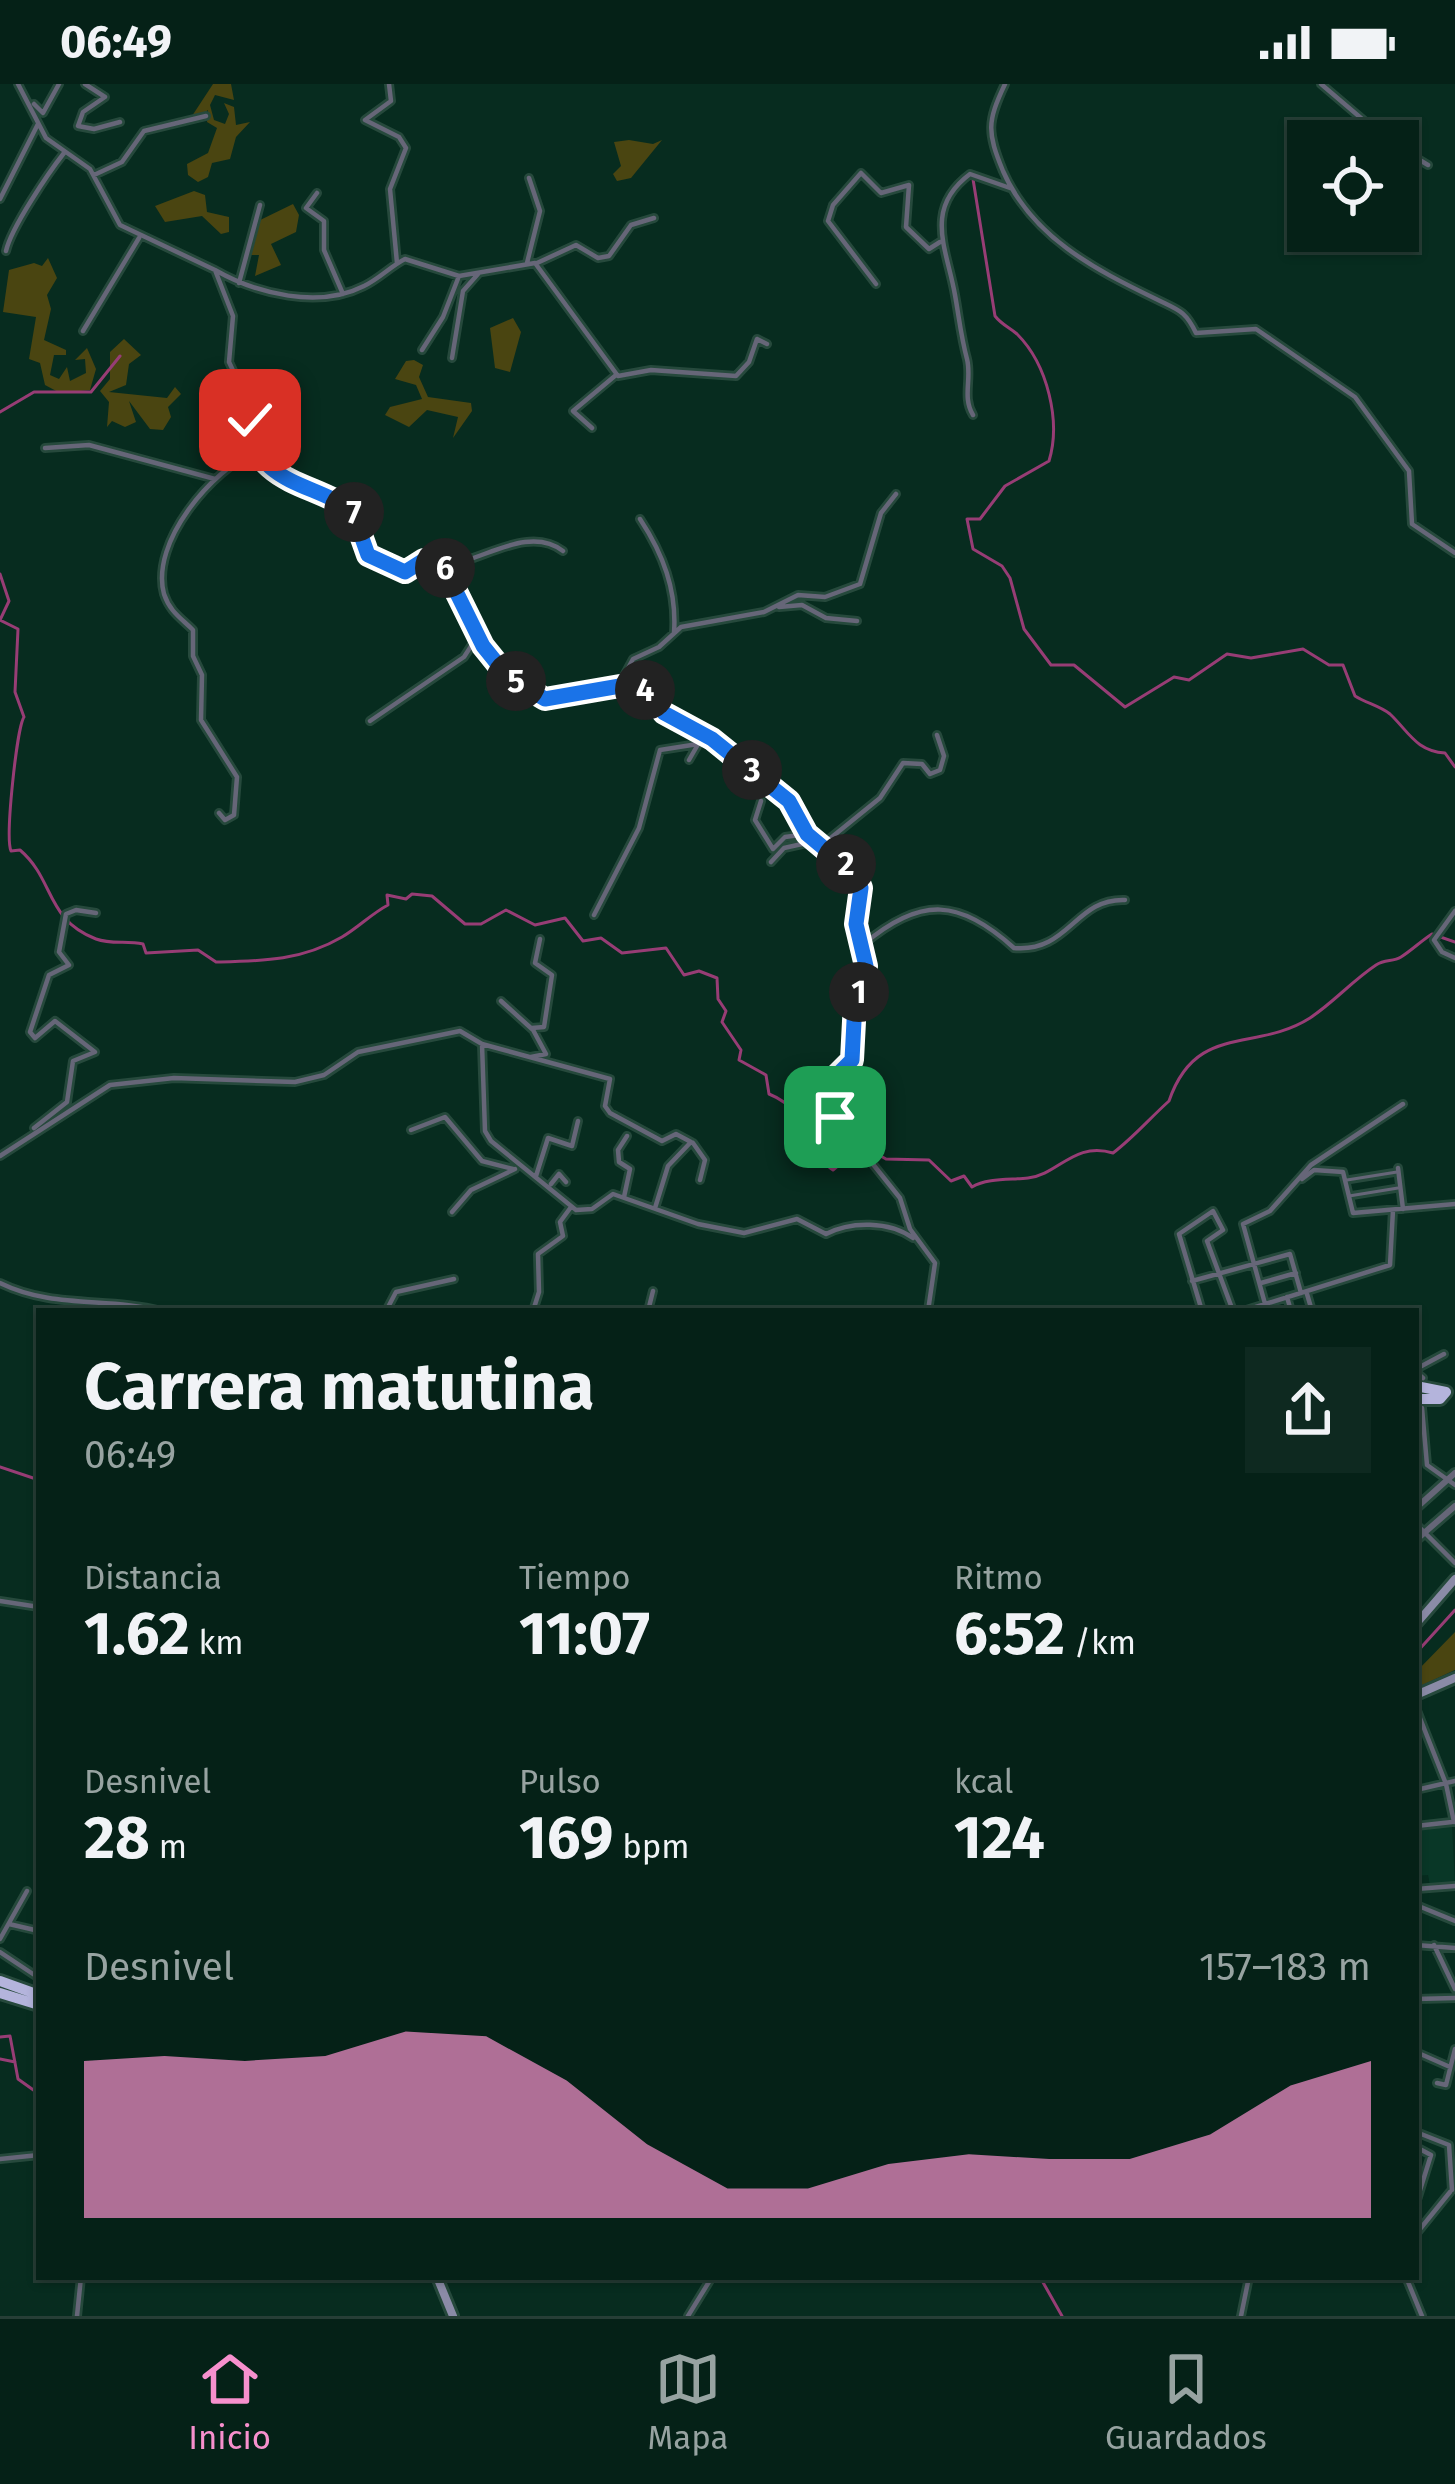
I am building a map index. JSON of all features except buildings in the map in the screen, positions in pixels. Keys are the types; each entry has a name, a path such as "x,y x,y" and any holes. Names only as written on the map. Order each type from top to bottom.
{"highway":[{"path":"1419,1382 1455,1384"},
{"path":"1419,1382 1447,1392 1440,1399 1419,1402"},
{"path":"1419,1402 1455,1400"},
{"path":"0,1981 36,1994"},
{"path":"0,1993 36,2004"}],"main road":[{"path":"1419,1621 1455,1580"},
{"path":"1419,1694 1455,1678"},
{"path":"438,2280 453,2316"}],"street":[{"path":"18,84 38,124 94,176 120,225 239,284 294,296 343,294 397,262 416,259 459,276 531,264 576,245 598,258 609,256 631,224 654,218"},
{"path":"29,101 43,113 59,84"},
{"path":"85,84 105,97 83,112 78,126 94,129 120,122"},
{"path":"389,84 391,101 365,120 399,137 406,148 390,189 397,262"},
{"path":"1005,84 988,118 1017,205 1060,244 1178,306 1196,333 1256,329 1355,398 1409,471 1412,524 1455,553"},
{"path":"1321,84 1363,120"},
{"path":"94,176 122,162 144,131 206,116"},
{"path":"0,199 38,124"},
{"path":"6,251 37,198 42,176 64,152"},
{"path":"1419,160 1428,165"},
{"path":"876,284 828,220 833,205 861,173 881,193 909,185 906,227 929,249 940,242"},
{"path":"973,415 967,404 969,372 958,341 956,301 940,242 944,209 958,183 978,173 1010,188"},
{"path":"529,178 540,211 531,264 616,375"},
{"path":"316,193 307,208 324,221 324,250 343,294"},
{"path":"239,284 260,205"},
{"path":"83,331 140,238"},
{"path":"215,270 233,316 230,362 249,405 256,451 288,483 352,510 368,555 405,572 432,559 442,563 477,637 508,677 545,699 620,686 646,691 664,713 704,734 789,801 807,834 856,875 861,888 856,924 866,966 855,1002 852,1060 836,1076 842,1094 835,1117 867,1146 872,1163 900,1198 934,1264 928,1308"},
{"path":"452,358 464,291 478,274"},
{"path":"422,350 459,276"},
{"path":"592,428 573,411 616,375 652,370 736,376 749,362 754,342 767,344"},
{"path":"46,448 89,445 216,480"},
{"path":"219,813 225,820 234,815 237,777 203,728 202,675 193,656 193,630 172,611 161,577 173,537 232,463 256,451"},
{"path":"774,609 798,595 825,597 863,581 881,513 896,494"},
{"path":"640,519 662,553 677,609 674,633"},
{"path":"454,582 464,561 496,548 546,542 563,550"},
{"path":"620,686 633,659 674,633 802,604 826,618 857,621"},
{"path":"370,722 464,658 477,637"},
{"path":"688,760 704,734"},
{"path":"770,862 784,848 818,844 880,798 903,763 922,764 931,774 940,770 944,756 937,735"},
{"path":"594,915 639,828 660,750 698,744"},
{"path":"761,801 757,826 772,849 785,837 807,834"},
{"path":"864,944 883,928 924,909 955,910 982,920 1014,948 1045,946 1087,910 1125,900"},
{"path":"0,1156 62,1109 74,1060 95,1049 55,1021 37,1037 30,1032 49,975 69,965 59,952 66,921 76,910 96,913"},
{"path":"1455,910 1435,936 1442,952 1455,958"},
{"path":"532,1029 544,1029 552,975 535,963 540,939"},
{"path":"501,1001 532,1029 546,1052 531,1058"},
{"path":"30,1132 110,1085 174,1078 295,1082 324,1076 358,1052 454,1032 482,1045 610,1079 608,1112 649,1129 660,1140 679,1134 691,1142 705,1160 700,1180"},
{"path":"482,1045 484,1131 516,1168"},
{"path":"1298,1184 1311,1165 1403,1104"},
{"path":"411,1130 447,1118 482,1161 536,1176 572,1207 584,1211 613,1194 744,1232 788,1219 826,1234 851,1224 896,1228 921,1244"},
{"path":"536,1176 548,1138 572,1146 578,1121"},
{"path":"624,1197 630,1169 619,1162 618,1150 627,1136"},
{"path":"655,1208 668,1166 691,1142"},
{"path":"452,1212 471,1190 516,1168"},
{"path":"1393,1210 1393,1264 1266,1308 1243,1224 1268,1213 1321,1169 1341,1172 1353,1213 1455,1204"},
{"path":"1345,1180 1398,1170 1403,1208"},
{"path":"550,1186 559,1174 566,1182"},
{"path":"1348,1196 1400,1187"},
{"path":"534,1308 539,1290 537,1256 547,1244 563,1237 560,1224 572,1207"},
{"path":"1201,1308 1179,1233 1213,1211 1223,1228 1207,1241 1232,1308"},
{"path":"1192,1281 1290,1254 1311,1308"},
{"path":"1259,1283 1296,1273"},
{"path":"388,1308 396,1292 454,1279"},
{"path":"0,1283 39,1301 116,1301 148,1308"},
{"path":"649,1308 653,1292"},
{"path":"1287,1297 1290,1308"},
{"path":"1419,1368 1444,1354"},
{"path":"1419,1411 1424,1457 1444,1482 1455,1485"},
{"path":"1419,1505 1455,1473"},
{"path":"1419,1536 1455,1506"},
{"path":"1419,1527 1455,1563"},
{"path":"0,1601 36,1607"},
{"path":"1419,1716 1446,1784 1455,1822 1419,1826"},
{"path":"1419,1789 1455,1781"},
{"path":"1419,1889 1455,1886"},
{"path":"0,1939 27,1891"},
{"path":"1419,1906 1455,1921"},
{"path":"9,1924 36,1930"},
{"path":"1419,1945 1455,1948"},
{"path":"1434,1945 1455,1989"},
{"path":"0,1952 36,1976"},
{"path":"1419,1999 1455,1998"},
{"path":"1437,2083 1446,2085 1454,2068 1455,2049"},
{"path":"1419,2053 1454,2068"},
{"path":"1419,2133 1449,2145 1454,2190 1419,2231"},
{"path":"1419,2148 1430,2151 1419,2189"},
{"path":"0,2159 36,2156"},
{"path":"76,2316 81,2280"},
{"path":"688,2316 710,2280"},
{"path":"1241,2316 1248,2280"},
{"path":"1407,2280 1423,2316"}],"shaded area":[{"path":"213,84 231,84 234,100 215,95 210,105 214,120 225,124 229,114 224,103 234,107 236,125 250,122 236,137 230,159 212,163 208,177 198,182 188,175 187,164 208,153 217,128 207,122 208,110 196,120 192,116"},
{"path":"662,140 631,178 617,181 613,174 621,166 614,142 653,144"},
{"path":"194,191 205,195 207,212 229,217 229,232 221,234 202,216 165,222 155,206"},
{"path":"293,204 299,215 296,232 271,244 281,265 255,276 259,255 245,255 252,224"},
{"path":"48,258 57,278 47,295 51,309 44,340 66,350 66,355 54,355 50,375 59,379 67,367 70,381 86,373 85,359 75,360 87,348 96,369 90,390 60,393 45,385 40,363 29,359 36,317 3,312 9,270 34,263 42,266"},
{"path":"513,318 521,332 510,372 495,368 490,328"},
{"path":"124,339 141,355 129,364 126,385 109,392 167,398 175,387 181,394 168,407 171,417 163,430 150,429 129,401 136,422 125,427 112,421 107,427 109,402 100,391 110,379 110,352"},
{"path":"406,361 423,365 419,377 428,397 471,403 472,411 453,438 458,417 427,410 409,427 385,415 390,407 422,399 416,385 395,379"},
{"path":"1455,1632 1455,1670 1419,1687 1419,1669"},
{"path":"1452,1826 1455,1883 1430,1885 1428,1875 1419,1876 1419,1831"}],"waterway":[{"path":"973,179 995,316 1017,334 1037,361 1049,394 1053,429 1049,461 1005,486 980,519 967,519 973,549 1002,566 1024,629 1051,665 1074,665 1125,707 1174,677 1189,680 1227,654 1251,658 1303,649 1329,665 1343,665 1355,696 1390,714 1420,745 1445,753 1455,767"},
{"path":"0,412 34,392 91,392 120,356"},
{"path":"0,574 9,601 0,620 18,629 15,692 24,717 13,782 11,851 20,850 31,862 59,910 80,931 102,941 143,944 146,953 198,950 216,962 265,960 327,945 388,905 387,895 406,899 412,894 432,896 465,924 481,924 506,910 535,925 565,918 583,941 601,938 622,953 666,948 684,975 699,971 717,978 718,999 726,1011 722,1022 741,1050 739,1060 766,1075 769,1094 794,1111 833,1170 847,1158 872,1151 886,1159 929,1160 951,1181 964,1176 972,1187 1039,1176 1087,1151 1113,1153 1169,1101 1181,1076 1211,1049 1269,1035 1310,1018 1376,965 1401,957 1432,934 1455,942"},
{"path":"0,1467 36,1479"},
{"path":"1419,1650 1455,1610"},
{"path":"0,2037 10,2036 18,2079 36,2092"},
{"path":"0,2059 15,2062"},
{"path":"1042,2280 1062,2316"}],"route":[{"path":"250,420 256,451 283,479 352,510 368,555 405,572 424,560 442,563 483,646 508,677 545,699 620,686 646,691 664,713 712,739 789,801 814,842 856,875 861,888 856,924 867,955 855,1002 852,1060 836,1076 842,1101 835,1117"}]}
